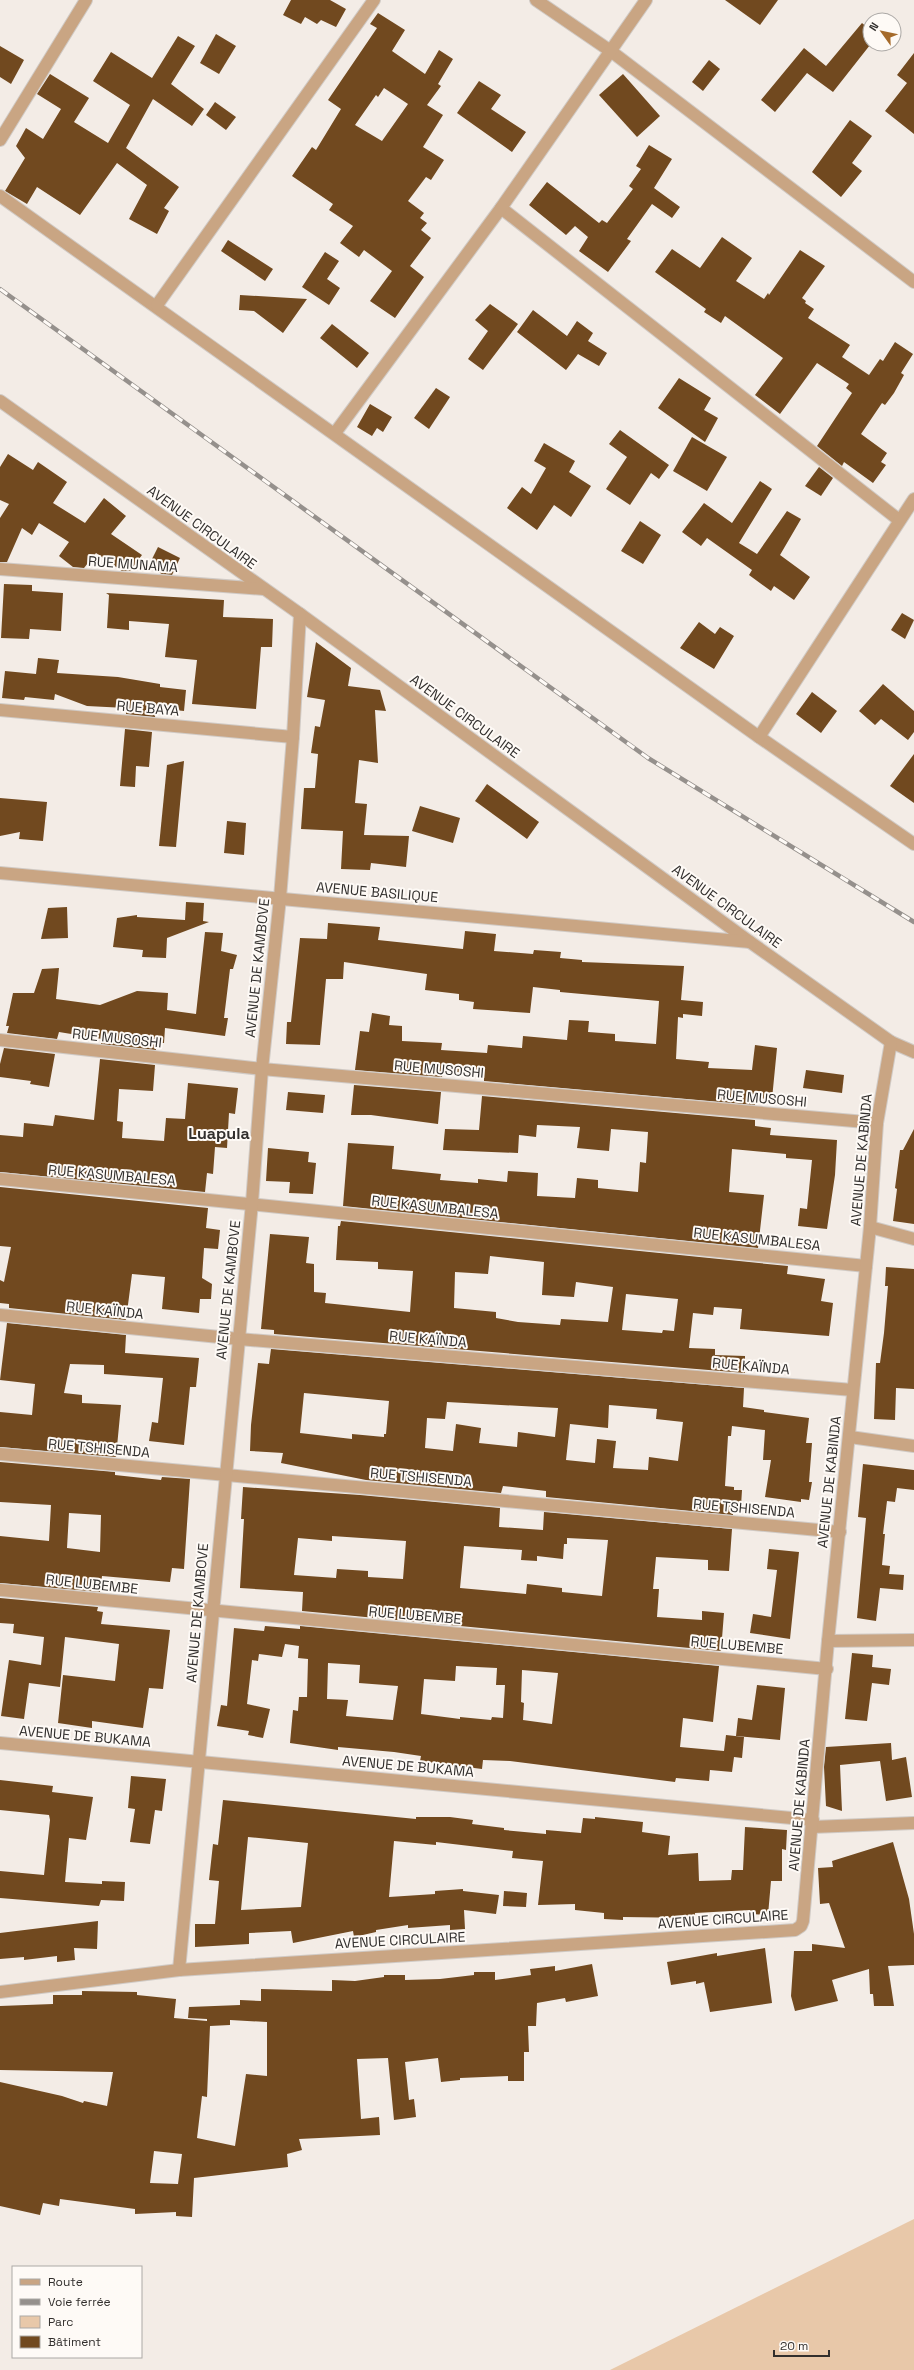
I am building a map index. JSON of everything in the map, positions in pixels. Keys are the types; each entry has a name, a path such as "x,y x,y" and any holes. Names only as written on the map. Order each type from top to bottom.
{"street":[{"path":"0,140 86,0"},
{"path":"157,305 374,0"},
{"path":"536,0 612,52 914,282"},
{"path":"335,433 501,208 612,52 646,0"},
{"path":"0,196 157,305 759,737 914,844"},
{"path":"501,208 899,520"},
{"name":"AVENUE CIRCULAIRE","path":"0,400 300,614 750,942 891,1042 914,1052"},
{"path":"759,737 914,499"},
{"name":"RUE MUNAMA","path":"0,569 264,589"},
{"name":"AVENUE DE KAMBOVE","path":"179,1970 213,1611 224,1474 252,1203 262,1068 280,898 293,737 300,614"},
{"name":"RUE BAYA","path":"0,710 293,737"},
{"name":"AVENUE BASILIQUE","path":"0,873 750,942"},
{"name":"RUE MUSOSHI","path":"0,1040 262,1068 877,1123"},
{"name":"AVENUE DE KABINDA","path":"801,1926 803,1921 827,1669 828,1641 850,1437 853,1390 870,1227 877,1123 891,1042"},
{"name":"RUE KASUMBALESA","path":"0,1179 252,1203 866,1266"},
{"path":"870,1227 914,1240"},
{"name":"RUE KAÏNDA","path":"0,1315 239,1339 853,1390"},
{"path":"850,1437 914,1446"},
{"name":"RUE TSHISENDA","path":"0,1454 840,1532"},
{"name":"RUE LUBEMBE","path":"0,1590 827,1669"},
{"path":"828,1641 914,1640"},
{"name":"AVENUE DE BUKAMA","path":"0,1743 812,1823 914,1823"},
{"name":"AVENUE CIRCULAIRE","path":"0,1992 179,1970 795,1930 801,1926"}],"green space":[{"path":"914,2219 914,2370 610,2370"}],"building":[{"path":"291,0 330,0 346,9 336,27 321,20 317,24 305,17 301,24 283,15"},
{"path":"725,0 778,0 760,25"},
{"path":"378,13 405,30 392,51 425,74 439,50 453,59 438,84 441,86 427,105 443,115 423,147 444,160 431,180 426,177 408,201 424,213 420,218 427,223 421,230 431,238 410,266 424,277 395,318 370,301 392,271 364,250 359,257 340,243 353,226 329,210 333,204 292,176 312,147 316,150 341,109 328,100 377,28 370,24","holes":["384,88 408,104 382,141 355,125 376,95 378,97"]},
{"path":"862,23 862,52 864,52 833,92 807,73 775,112 761,100 804,48 826,66"},
{"path":"216,34 236,46 219,74 200,63"},
{"path":"178,36 195,46 171,84 204,109 192,126 153,99 126,148 179,187 164,208 169,211 157,234 129,219 147,185 117,163 80,215 37,187 27,204 5,191 25,158 16,146 26,128 43,139 61,109 37,94 50,74 89,98 74,122 108,143 130,105 93,81 111,52 152,78"},
{"path":"0,46 24,60 11,84 0,77"},
{"path":"914,53 914,134 885,111 907,83 897,75"},
{"path":"709,60 720,69 703,91 692,82"},
{"path":"623,74 660,116 637,137 599,95"},
{"path":"479,81 501,95 491,109 526,132 512,152 457,113"},
{"path":"215,102 236,117 226,130 206,115"},
{"path":"850,120 872,136 852,163 862,171 841,197 812,172"},
{"path":"649,145 672,159 654,188 680,207 672,218 652,204 627,239 631,241 608,272 579,251 588,237 575,226 566,235 529,205 547,182 599,223 602,220 607,223 633,189 629,186 641,169 636,166"},
{"path":"722,237 752,258 736,281 764,299 768,293 769,295 800,250 825,266 802,298 806,301 805,303 814,309 808,318 850,345 842,357 869,375 880,359 883,361 895,342 913,354 901,373 904,375 894,393 885,405 882,403 861,434 887,453 881,462 886,465 873,483 844,462 842,466 817,446 852,393 846,388 849,384 817,363 780,414 755,395 783,358 725,316 721,323 704,312 706,309 655,272 672,249 700,268"},
{"path":"228,240 273,269 265,281 221,251"},
{"path":"325,252 339,261 327,279 340,288 329,305 302,287"},
{"path":"240,295 307,299 283,333 254,311 239,310"},
{"path":"490,304 518,324 483,370 468,359 488,331 475,320"},
{"path":"533,310 567,336 577,321 593,333 588,341 607,353 599,366 578,354 566,370 517,332"},
{"path":"332,324 369,353 357,368 320,338"},
{"path":"679,378 711,398 704,410 718,418 705,442 658,408"},
{"path":"436,388 450,397 429,429 414,418"},
{"path":"370,404 392,417 383,432 377,428 372,436 357,427"},
{"path":"620,430 669,465 659,479 651,473 630,505 606,489 627,457 609,444"},
{"path":"692,437 727,457 707,491 673,471"},
{"path":"544,443 575,461 569,472 591,486 571,517 554,505 537,530 507,508 522,487 531,494 546,468 534,461"},
{"path":"8,454 33,470 38,462 67,482 53,503 85,523 104,498 126,516 111,534 142,555 130,571 122,571 96,553 84,568 73,567 59,556 69,542 39,523 32,535 22,528 7,562 0,562 0,518 9,504 0,500 0,467"},
{"path":"819,467 833,478 821,496 805,486"},
{"path":"760,481 772,489 739,543 757,554 787,511 801,519 780,555 810,577 794,600 774,586 771,591 749,575 752,570 707,538 701,546 682,532 704,503 732,523"},
{"path":"640,521 661,535 643,564 621,551"},
{"path":"158,547 180,558 172,575 162,574 148,567"},
{"path":"4,584 32,585 32,591 63,593 61,631 30,629 29,639 1,638"},
{"path":"106,593 224,600 223,617 273,619 272,647 261,647 256,709 192,704 197,660 165,657 169,624 129,621 129,630 107,628 109,595"},
{"path":"902,613 914,620 905,639 891,630"},
{"path":"699,622 715,634 720,627 734,636 714,669 680,648"},
{"path":"316,642 351,668 348,686 380,690 386,711 375,710 378,763 359,760 355,803 367,804 364,835 409,836 406,867 371,863 370,870 341,869 343,831 301,829 304,788 315,788 318,754 311,753 315,726 320,727 325,700 307,697"},
{"path":"38,658 59,660 57,673 118,677 160,684 160,687 186,690 184,711 156,708 155,717 126,714 126,708 87,706 55,694 54,700 25,697 24,700 2,698 5,671 36,674"},
{"path":"883,684 914,711 914,732 908,740 881,719 875,725 859,711"},
{"path":"812,692 837,711 821,733 796,714"},
{"path":"125,729 152,732 149,767 136,766 135,787 120,786"},
{"path":"914,754 914,803 890,786"},
{"path":"184,761 176,847 159,846 167,765"},
{"path":"487,784 539,822 527,839 475,801"},
{"path":"0,798 47,802 43,841 19,839 20,832 0,836"},
{"path":"420,806 460,818 453,843 412,831"},
{"path":"227,821 246,823 244,855 224,853"},
{"path":"186,902 204,903 203,921 209,922 167,938 166,958 142,957 143,950 113,947 117,918 137,915 137,917 185,920"},
{"path":"67,907 68,938 41,939 48,908"},
{"path":"328,923 380,927 378,940 463,949 465,931 496,934 494,951 533,954 534,950 561,952 560,958 582,960 582,962 684,966 681,1000 703,1002 702,1016 683,1014 683,1018 678,1017 676,1059 709,1062 708,1068 752,1070 755,1045 777,1048 772,1099 756,1098 755,1105 484,1081 484,1074 443,1071 442,1077 355,1070 360,1031 369,1032 372,1013 390,1016 389,1025 402,1026 402,1041 442,1043 441,1050 487,1053 488,1045 522,1048 523,1036 567,1040 569,1020 589,1021 588,1032 615,1034 615,1041 656,1044 659,1001 560,992 560,990 533,987 530,1013 473,1009 474,1002 459,1000 459,994 425,990 427,974 344,962 343,979 326,979 320,1045 286,1044 287,1022 291,1022 300,938 327,939"},
{"path":"205,932 223,933 221,951 237,955 233,969 230,969 224,1018 228,1018 225,1036 165,1028 164,1043 156,1043 156,1050 101,1044 102,1039 59,1032 57,1039 7,1033 9,1026 6,1026 13,993 34,993 42,969 59,968 56,999 100,1005 137,991 168,993 167,1010 196,1014"},
{"path":"4,1048 55,1054 49,1087 30,1084 31,1081 0,1077 0,1064"},
{"path":"100,1059 155,1065 153,1091 119,1089 117,1121 123,1122 122,1138 164,1141 166,1118 185,1119 188,1083 238,1088 235,1114 229,1113 227,1148 215,1147 213,1174 207,1173 205,1192 0,1172 0,1135 23,1137 24,1123 53,1126 55,1115 94,1120"},
{"path":"806,1070 844,1075 842,1093 803,1088"},
{"path":"354,1085 441,1092 438,1124 371,1115 351,1115"},
{"path":"288,1092 325,1095 323,1113 286,1110"},
{"path":"482,1096 755,1120 755,1126 771,1128 770,1135 837,1140 835,1175 827,1229 798,1226 800,1208 807,1209 812,1160 786,1158 786,1154 732,1149 729,1192 764,1195 758,1248 343,1206 348,1143 394,1146 392,1169 441,1174 440,1180 478,1183 478,1179 507,1182 508,1171 538,1173 537,1196 575,1198 577,1178 598,1180 598,1188 638,1192 640,1162 646,1163 648,1132 611,1129 609,1151 577,1148 580,1127 537,1125 536,1137 519,1135 518,1153 443,1150 445,1129 479,1130"},
{"path":"914,1129 914,1224 893,1221 897,1189 895,1188 900,1150 903,1150"},
{"path":"268,1148 309,1152 308,1162 316,1163 313,1194 289,1193 290,1182 266,1181"},
{"path":"0,1187 208,1208 206,1228 220,1230 218,1249 204,1248 202,1278 212,1284 211,1299 200,1299 199,1313 162,1309 165,1277 132,1274 126,1320 9,1308 9,1304 0,1303 0,1280 4,1282 11,1247 0,1246"},
{"path":"341,1221 788,1266 787,1274 825,1279 821,1301 833,1303 829,1336 740,1329 742,1309 714,1307 713,1315 693,1313 689,1348 715,1349 715,1355 745,1356 745,1373 274,1334 274,1330 261,1329 270,1234 309,1237 306,1263 314,1264 314,1292 326,1293 325,1303 410,1312 413,1271 378,1269 378,1262 336,1260 338,1226 340,1226","holes":["490,1256 544,1262 542,1295 574,1297 576,1282 613,1287 608,1322 561,1319 560,1325 518,1322 496,1318 496,1312 454,1308 455,1272 488,1274","626,1294 678,1299 674,1331 663,1330 662,1333 622,1330"]},
{"path":"886,1267 914,1269 914,1389 896,1388 895,1420 874,1419 876,1363 880,1363 888,1286 885,1286"},
{"path":"7,1323 126,1335 125,1353 199,1358 196,1387 190,1387 184,1445 149,1441 152,1422 158,1423 163,1378 104,1374 104,1365 70,1364 64,1393 82,1395 82,1403 121,1405 116,1457 0,1447 0,1412 32,1415 35,1384 0,1380"},
{"path":"271,1349 744,1388 743,1407 764,1410 764,1412 809,1418 806,1443 812,1443 809,1482 812,1482 809,1500 801,1499 801,1502 765,1497 771,1460 763,1460 765,1430 732,1426 731,1436 728,1436 725,1486 734,1487 734,1490 742,1490 741,1506 733,1506 733,1515 546,1497 546,1491 503,1486 501,1493 366,1480 281,1463 283,1453 250,1451 251,1425 258,1363 269,1364","holes":["304,1393 389,1401 386,1434 384,1434 384,1437 352,1434 352,1439 300,1433","447,1402 558,1408 555,1437 518,1432 517,1447 479,1443 481,1428 456,1424 453,1451 425,1448 427,1418 445,1419","609,1405 657,1409 656,1419 683,1422 678,1461 649,1457 648,1470 613,1468 616,1441 597,1439 595,1463 566,1460 570,1424 608,1428"]},
{"path":"0,1462 115,1472 115,1475 161,1480 162,1477 190,1479 184,1569 172,1568 170,1582 102,1576 100,1592 0,1583 0,1536 49,1541 51,1505 0,1502","holes":["69,1513 101,1515 100,1552 67,1548"]},
{"path":"863,1464 914,1470 914,1490 897,1488 895,1502 887,1501 883,1534 885,1534 882,1565 890,1566 889,1574 904,1575 903,1590 880,1588 876,1621 857,1618 866,1518 858,1517"},
{"path":"243,1487 360,1495 500,1508 499,1527 543,1530 544,1512 732,1529 729,1571 708,1570 708,1560 656,1557 653,1589 659,1589 657,1617 702,1620 702,1611 724,1613 721,1651 302,1611 303,1592 240,1588 244,1519 241,1519","holes":["332,1536 406,1541 403,1579 368,1577 368,1571 337,1569 336,1578 294,1575 298,1538 332,1541","567,1538 608,1540 602,1596 562,1592 562,1588 527,1584 526,1594 460,1588 464,1546 522,1550 521,1560 537,1561 537,1556 563,1559 564,1544 567,1544"]},
{"path":"769,1549 799,1552 790,1639 750,1633 753,1614 771,1617 777,1570 767,1569"},
{"path":"0,1598 98,1607 97,1611 103,1612 101,1624 170,1630 163,1689 149,1688 143,1728 92,1721 92,1728 58,1723 63,1675 115,1681 119,1644 65,1637 60,1687 29,1683 24,1719 1,1716 9,1660 41,1665 44,1637 13,1633 14,1624 0,1623"},
{"path":"265,1626 300,1629 300,1626 719,1666 713,1722 683,1718 680,1747 724,1751 726,1735 744,1737 742,1758 734,1757 732,1772 710,1770 709,1781 676,1778 675,1782 510,1761 483,1760 482,1769 420,1761 421,1756 394,1752 338,1747 338,1750 290,1743 293,1710 298,1711 299,1697 307,1697 308,1659 298,1658 299,1646 285,1644 282,1657 259,1654 258,1661 252,1660 247,1704 270,1709 263,1738 248,1735 249,1731 217,1726 221,1705 227,1706 234,1628 264,1631","holes":["328,1663 360,1665 359,1683 398,1686 393,1720 346,1716 348,1700 327,1699","456,1666 497,1668 496,1685 505,1685 503,1718 492,1717 491,1720 460,1717 460,1719 421,1714 424,1679 455,1681","522,1670 558,1673 552,1724 523,1720 524,1703 521,1702"]},
{"path":"852,1653 873,1655 872,1667 891,1669 889,1685 872,1683 867,1721 845,1719"},
{"path":"757,1685 785,1688 780,1740 736,1736 738,1718 752,1720"},
{"path":"891,1743 892,1760 906,1757 912,1797 886,1801 880,1761 840,1765 842,1811 826,1806 824,1767 826,1747"},
{"path":"131,1776 166,1779 162,1811 155,1810 150,1844 130,1842 135,1809 128,1808"},
{"path":"0,1780 53,1786 52,1792 93,1797 86,1840 69,1838 65,1882 102,1884 102,1881 125,1882 124,1901 101,1900 99,1906 0,1898 0,1871 44,1875 50,1820 49,1815 0,1810"},
{"path":"223,1800 416,1819 416,1817 450,1817 473,1820 472,1824 504,1828 504,1830 546,1834 546,1830 581,1833 583,1818 595,1819 595,1817 643,1822 642,1832 670,1836 668,1855 698,1853 699,1881 731,1880 732,1870 743,1870 745,1827 787,1830 786,1850 782,1849 782,1881 771,1881 768,1915 750,1914 750,1910 695,1913 695,1918 623,1917 623,1920 604,1919 604,1913 575,1910 575,1904 538,1905 543,1861 512,1858 513,1851 436,1842 436,1845 394,1841 389,1897 435,1894 435,1891 463,1889 463,1891 499,1895 496,1914 464,1910 465,1929 450,1930 450,1925 408,1928 408,1925 376,1930 376,1932 354,1937 353,1931 293,1943 291,1931 249,1933 249,1944 195,1947 195,1924 215,1924 219,1881 209,1880 213,1844 218,1845","holes":["248,1837 308,1843 301,1907 241,1910"]},
{"path":"893,1842 909,1899 914,1934 914,1965 888,1966 894,2006 874,2006 873,1994 870,1994 869,1969 832,1980 838,2001 795,2011 791,1996 794,1951 812,1951 812,1944 845,1948 829,1903 820,1904 818,1868 833,1867 832,1861"},
{"path":"504,1891 527,1893 526,1907 503,1906"},
{"path":"98,1921 97,1949 74,1948 75,1960 57,1962 57,1956 24,1960 24,1957 0,1959 0,1933"},
{"path":"765,1948 772,2003 710,2012 704,1982 696,1984 696,1981 671,1985 667,1962 717,1953 717,1956"},
{"path":"592,1964 598,1996 566,2002 565,1998 537,2003 536,2026 528,2026 529,2052 524,2052 524,2081 508,2081 508,2076 460,2078 460,2080 441,2082 438,2058 405,2062 409,2100 414,2099 416,2117 394,2120 388,2058 357,2059 361,2119 379,2117 380,2135 299,2139 302,2150 287,2154 288,2167 194,2178 192,2217 176,2216 176,2212 135,2214 135,2209 60,2199 59,2206 43,2203 40,2215 0,2206 0,2082 62,2096 83,2103 84,2101 107,2106 113,2072 0,2070 0,2006 53,2004 53,1995 82,1995 82,1991 137,1992 137,1995 176,1999 174,2018 207,2021 207,2019 188,2018 189,2007 240,2005 240,2000 261,2001 261,1989 332,1991 332,1980 355,1981 384,1977 384,1975 405,1975 405,1980 440,1979 474,1975 474,1972 495,1972 495,1980 531,1975 530,1969 555,1966 555,1971","holes":["230,2020 267,2022 267,2076 246,2074 235,2146 197,2138 202,2096 207,2097 210,2026 230,2025","154,2151 182,2154 178,2184 150,2183"]}],"railway":[{"path":"0,289 648,758 914,922"}],"district":[{"name":"Luapula","path":"219,1133"}]}
